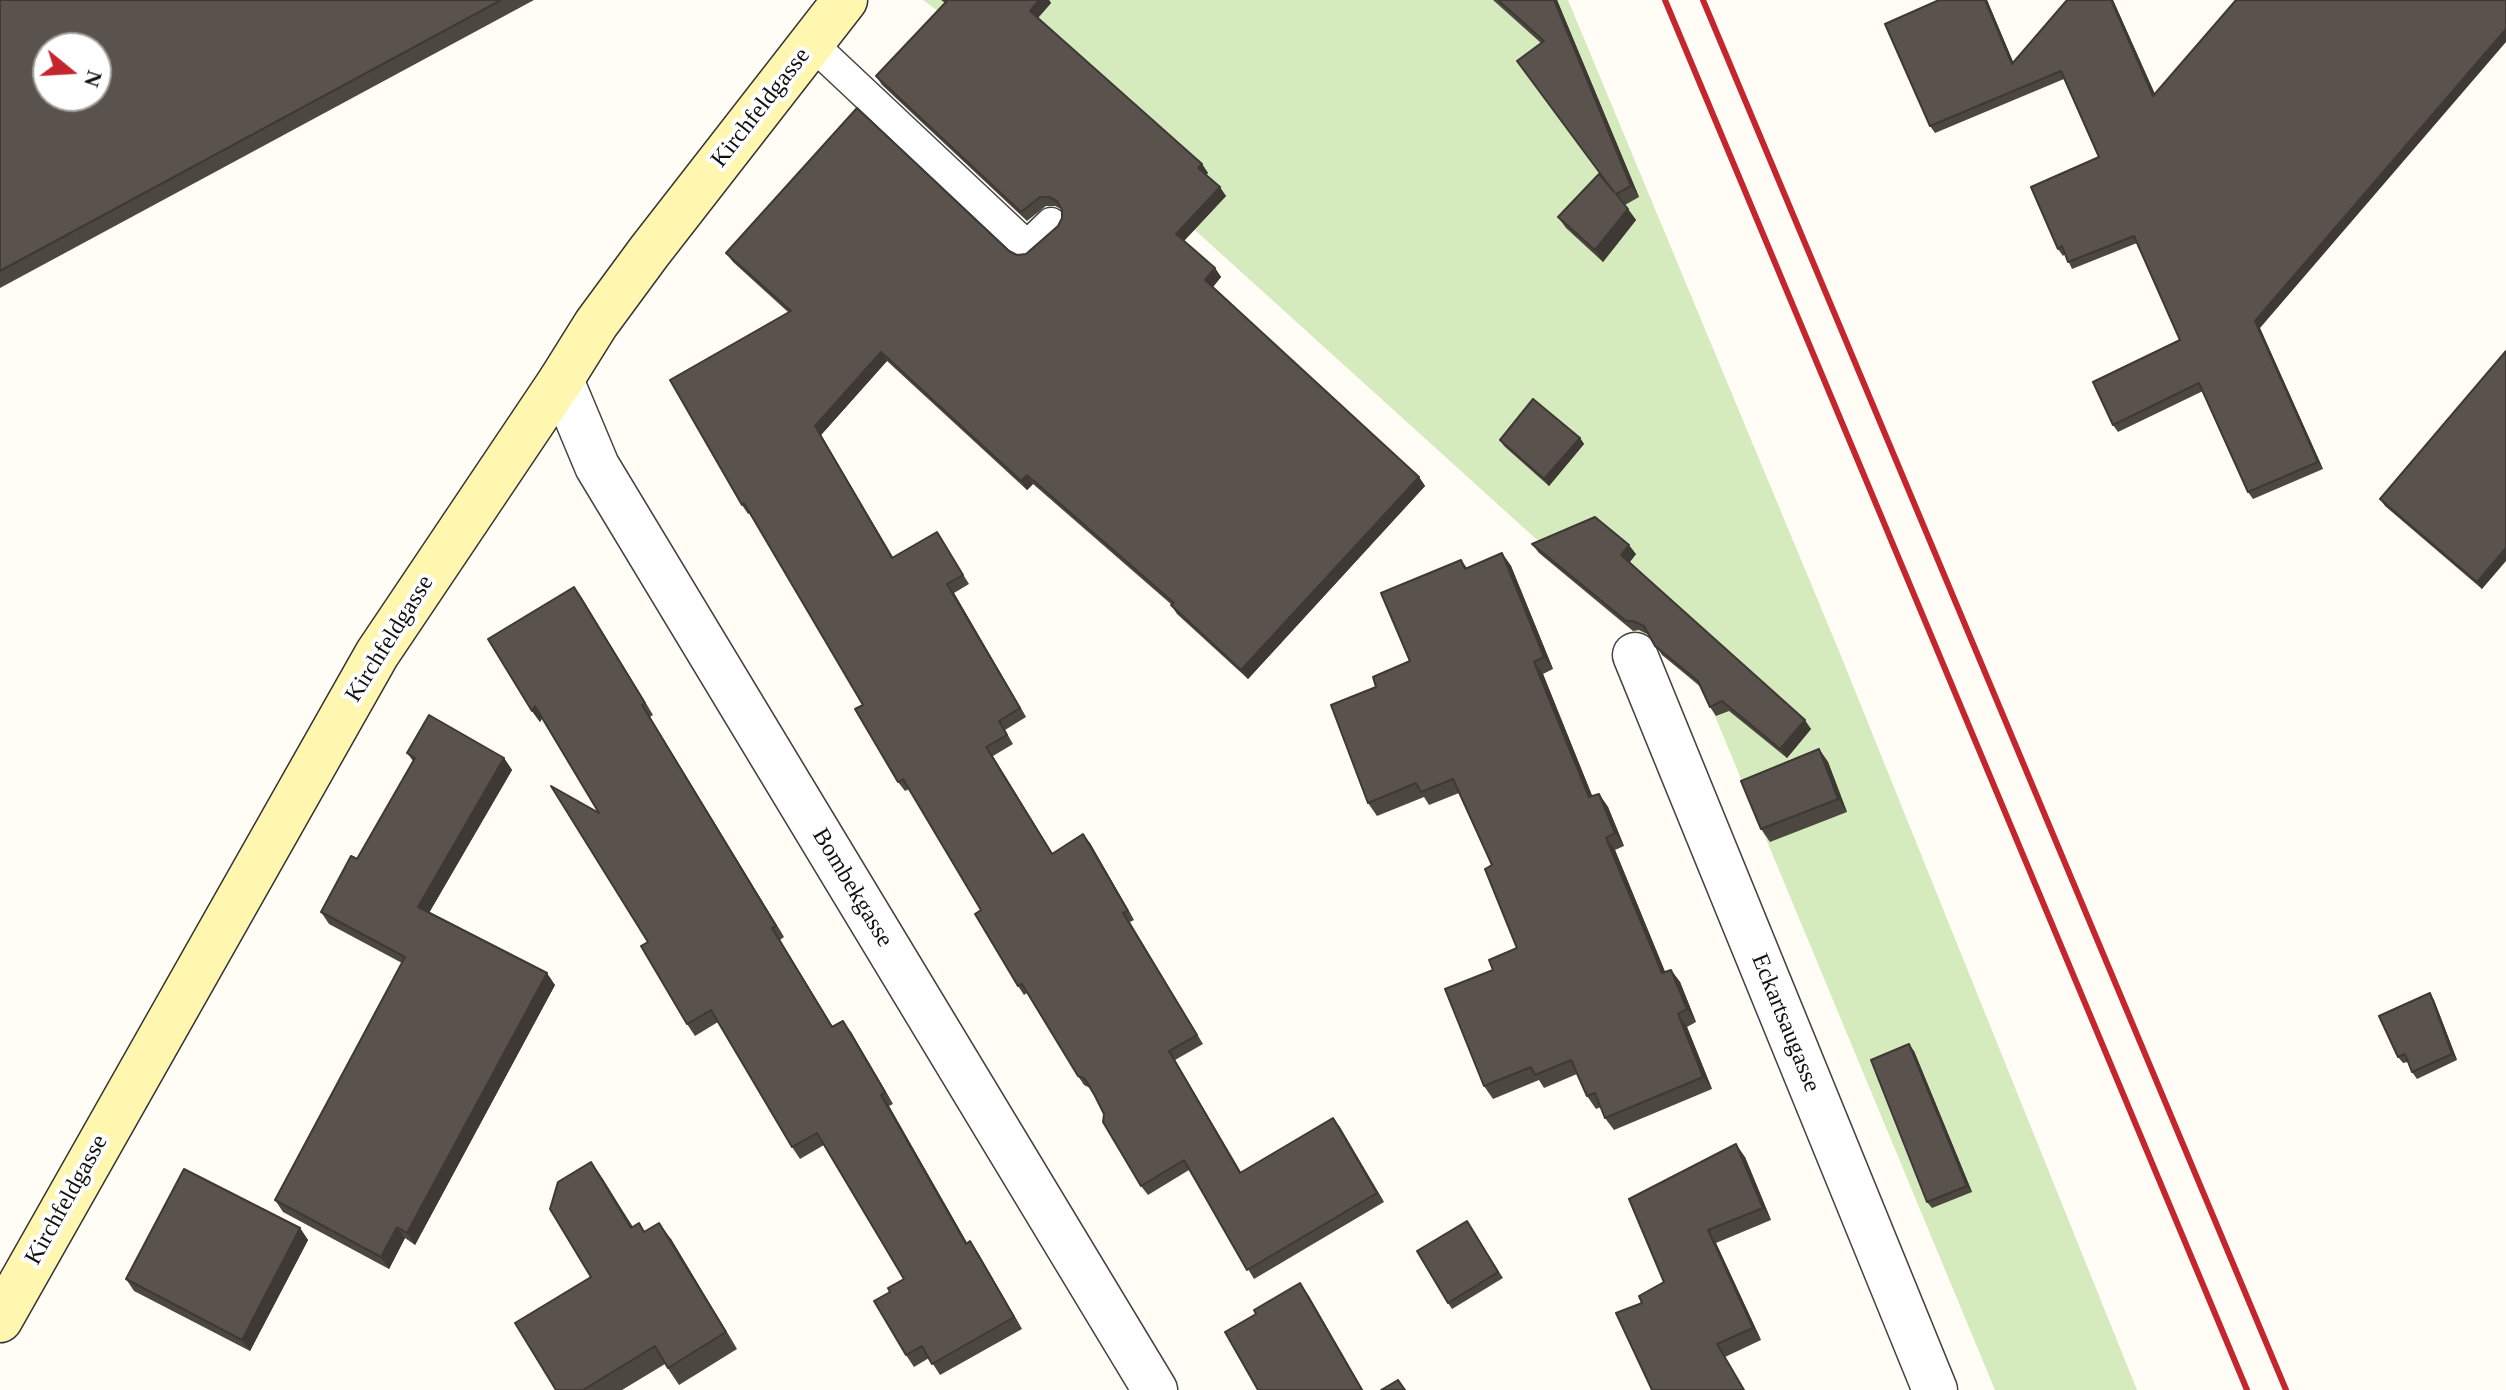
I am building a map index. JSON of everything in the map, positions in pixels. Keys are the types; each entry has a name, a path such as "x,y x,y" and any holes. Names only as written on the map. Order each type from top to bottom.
{"street":[{"name":"Kirchfeldgasse","path":"0,1320 377,654 596,324 845,0"},
{"name":"Bombekgasse","path":"561,380 597,466 1155,1390"},
{"name":"Eckartsaugasse","path":"1635,655 1935,1390"}],"lane":[{"path":"811,43 1027,246 1051,223"}],"green space":[{"path":"923,0 1568,0 1839,651 2137,1390 1995,1390 1705,692 1016,68"}],"building":[{"path":"0,0 501,0 0,271"},
{"path":"945,0 1039,0 1030,11 1202,164 1198,168 1220,187 1176,234 1215,268 1205,280 1419,477 1241,670 1171,605 1174,603 1027,475 1021,481 881,352 815,426 892,558 937,532 963,575 947,584 1020,708 999,721 1007,735 986,747 1052,854 1083,834 1128,911 1123,913 1197,1035 1169,1051 1240,1173 1333,1118 1377,1193 1247,1270 1184,1160 1141,1186 1103,1122 1104,1114 1085,1079 1078,1076 1022,984 1018,986 975,914 981,910 903,779 898,782 855,709 863,705 670,380 791,311 726,253 857,108 1009,251 1017,255 1026,254 1058,226 1062,210 1057,201 1040,197 1021,212 876,76"},
{"path":"1498,0 1554,0 1631,186 1616,194 1628,209 1595,250 1558,217 1599,174 1614,192 1517,61 1544,41"},
{"path":"1939,0 1985,0 2012,64 2067,0 2111,0 2153,96 2236,0 2506,0 2506,29 2255,321 2318,462 2248,492 2199,383 2113,425 2093,382 2180,340 2134,236 2068,262 2062,246 2058,249 2031,187 2099,157 2061,71 1930,126 1885,24"},
{"path":"2506,351 2506,548 2477,582 2380,499"},
{"path":"1533,399 1580,438 1544,479 1500,440"},
{"path":"1595,517 1629,545 1621,555 1805,720 1780,749 1722,701 1710,707 1698,681 1655,646 1644,626 1626,621 1532,544"},
{"path":"1502,553 1544,657 1534,662 1589,797 1599,794 1615,833 1606,838 1662,973 1671,970 1687,1009 1678,1014 1703,1077 1605,1118 1595,1093 1587,1096 1571,1060 1535,1075 1531,1067 1484,1086 1445,989 1493,970 1489,960 1517,948 1485,869 1492,865 1453,779 1421,792 1416,783 1368,803 1331,705 1376,687 1373,677 1410,661 1381,593 1461,560 1465,569"},
{"path":"574,587 776,926 772,928 832,1027 843,1021 885,1092 881,1095 966,1244 970,1241 1014,1317 932,1364 922,1346 906,1355 874,1301 904,1279 817,1133 792,1147 711,1010 687,1024 641,946 648,942 551,786 599,813 535,706 532,711 488,639"},
{"path":"429,715 504,758 418,907 547,973 407,1233 397,1227 381,1257 275,1200 405,957 321,912 351,856 357,859 415,758 407,753"},
{"path":"1819,749 1838,799 1761,829 1741,781"},
{"path":"2430,993 2452,1054 2412,1072 2405,1054 2398,1057 2379,1016"},
{"path":"1909,1044 1967,1186 1927,1202 1871,1060"},
{"path":"1736,1144 1763,1208 1708,1230 1753,1328 1717,1344 1744,1390 1652,1390 1616,1313 1642,1303 1639,1296 1664,1282 1629,1199"},
{"path":"591,1162 631,1228 639,1223 644,1232 659,1223 726,1332 668,1368 655,1346 583,1390 556,1390 515,1323 591,1277 550,1209 558,1182"},
{"path":"184,1169 300,1228 242,1340 126,1279"},
{"path":"1467,1221 1498,1272 1448,1303 1417,1251"},
{"path":"1300,1283 1362,1390 1258,1390 1225,1332 1256,1314 1254,1310"},
{"path":"1398,1380 1405,1390 1381,1390"}],"railway":[{"path":"1665,0 2247,1390"},
{"path":"1703,0 2286,1390"}]}
